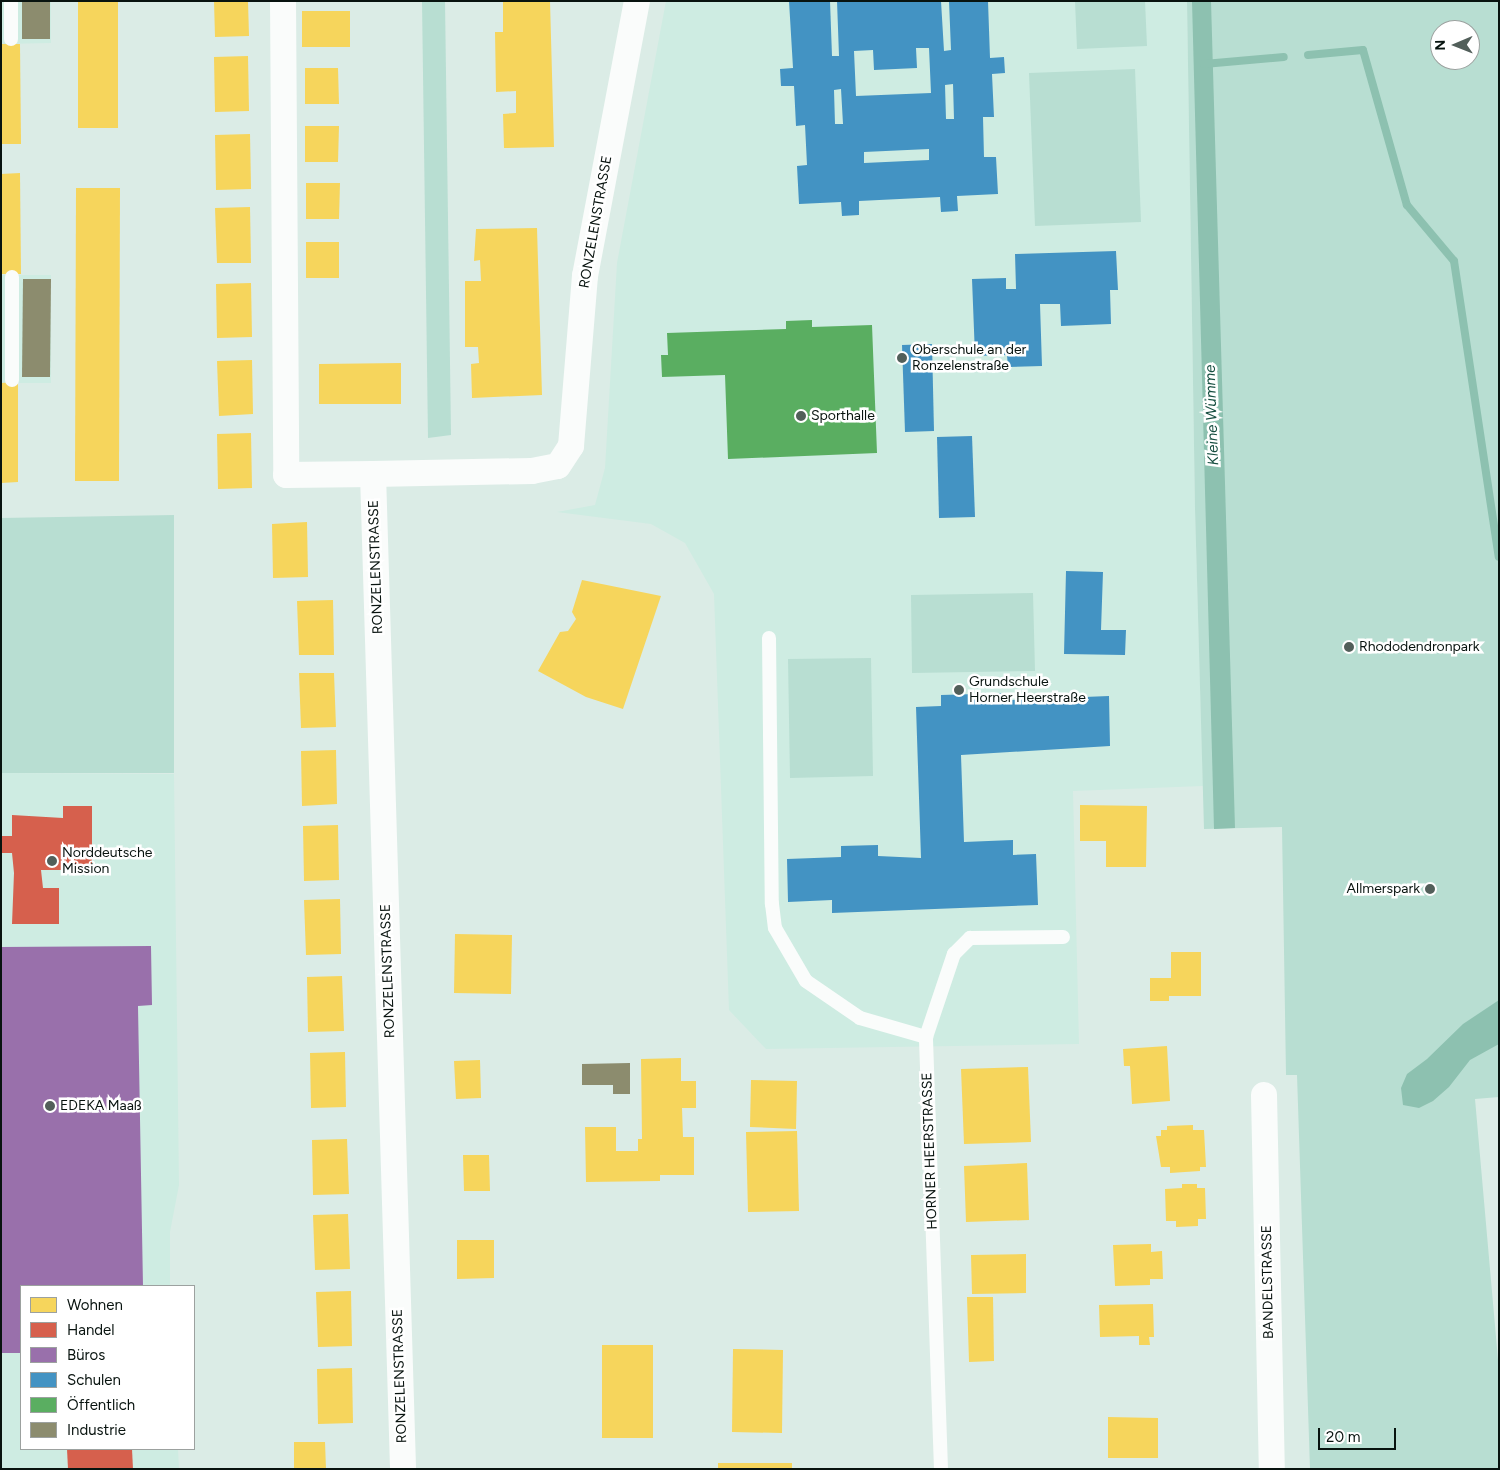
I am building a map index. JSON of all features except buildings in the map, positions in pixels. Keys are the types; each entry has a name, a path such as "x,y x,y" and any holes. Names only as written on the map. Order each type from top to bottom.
{"street":[{"name":"RONZELENSTRASSE","path":"283,1 286,475 532,471 558,466 571,446 585,276 637,1"},
{"name":"RONZELENSTRASSE","path":"373,474 403,1469"},
{"name":"BANDELSTRASSE","path":"1264,1095 1272,1469"}],"lane":[{"path":"11,1 11,40"},
{"path":"12,277 12,380"},
{"path":"769,638 775,928 806,981 860,1018 926,1037"},
{"name":"HORNER HEERSTRASSE","path":"941,1469 926,1037 954,954 970,938 1062,937"}],"shaded area":[{"path":"1,1 51,1 51,43 1,44"},
{"path":"422,1 445,1 451,435 428,438"},
{"path":"666,1 1187,1 1195,509 1203,786 1073,791 1079,1044 766,1049 729,1010 714,594 685,543 651,524 557,512 595,505 605,468 617,263"},
{"path":"1075,1 1145,1 1147,46 1077,49"},
{"name":"Rhododendronpark","path":"1187,1 1499,1 1499,1097 1475,1099 1499,1371 1499,1469 1310,1469 1297,1075 1286,1075 1282,827 1204,829 1195,509"},
{"path":"1135,69 1141,222 1035,226 1029,73"},
{"path":"1,275 51,275 51,383 1,383"},
{"path":"174,515 174,773 1,773 1,518"},
{"path":"1033,593 1035,671 912,673 911,595"},
{"path":"871,658 873,776 790,778 788,659"},
{"path":"1,773 174,774 179,1185 170,1232 170,1285 20,1285 20,1450 178,1450 179,1469 1,1469"}],"water":[{"name":"Kleine Wümme","path":"1192,1 1211,1 1235,828 1214,829"},
{"path":"1499,1000 1499,1044 1470,1060 1449,1087 1433,1101 1419,1108 1403,1105 1401,1088 1407,1074 1427,1059 1463,1024"}],"waterway":[{"path":"1308,55 1363,50 1407,205 1454,261 1499,557"},
{"path":"1204,64 1284,57"}],"place":[{"name":"Oberschule an der Ronzelenstraße","path":"902,358"},
{"name":"Sporthalle","path":"801,416"},
{"name":"Rhododendronpark","path":"1349,647"},
{"name":"Grundschule Horner Heerstraße","path":"959,690"},
{"name":"Norddeutsche Mission","path":"52,861"},
{"name":"Allmerspark","path":"1430,889"},
{"name":"EDEKA Maaß","path":"50,1106"}]}
